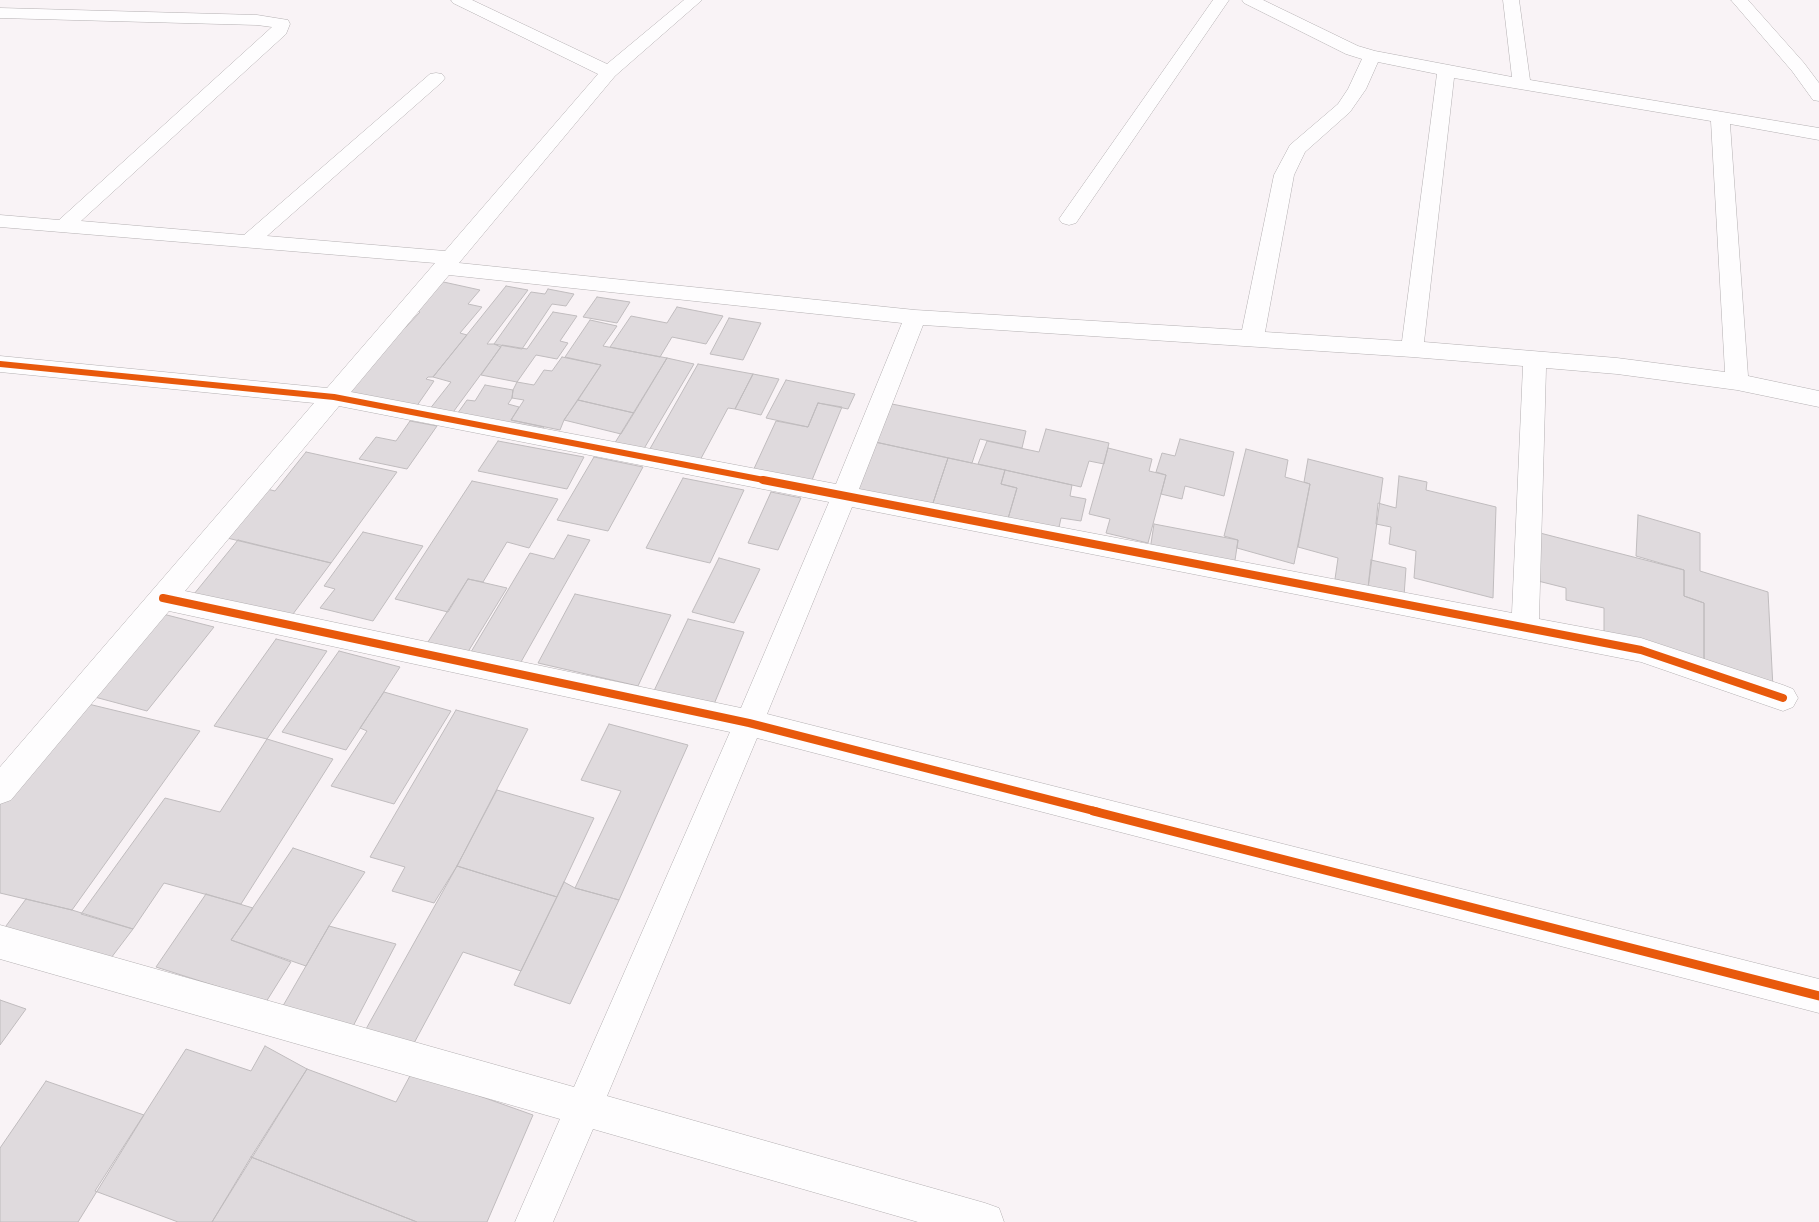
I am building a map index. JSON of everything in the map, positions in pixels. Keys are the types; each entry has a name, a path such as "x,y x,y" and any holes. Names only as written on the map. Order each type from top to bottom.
{"street":[{"path":"459,0 609,72"},
{"path":"0,790 609,72 694,0"},
{"path":"1069,219 1221,0"},
{"path":"1250,0 1352,50 1372,56 1446,71 1819,134"},
{"path":"1511,0 1522,83"},
{"path":"1739,0 1798,67 1819,96"},
{"path":"0,13 257,20 282,24 280,30 64,226"},
{"path":"1252,339 1284,175 1297,149 1344,108 1357,89 1372,56"},
{"path":"1412,349 1446,71"},
{"path":"249,241 436,78"},
{"path":"1720,117 1736,382"},
{"path":"0,221 249,241 915,317 1412,349 1617,366 1736,382 1819,399"},
{"path":"534,1222 749,722 844,496 915,317"},
{"path":"1525,626 1535,359"},
{"path":"0,364 334,397 1525,626 1640,650 1783,698"},
{"path":"163,598 749,722 1819,996"},
{"path":"0,942 985,1222"}],"building":[{"path":"439,281 480,290 468,304 482,307 460,333 467,335 433,377 426,379 434,381 414,410 341,394 399,328 406,327 420,312 414,310"},
{"path":"506,286 528,290 487,344 501,347 451,415 429,410 451,382 433,377"},
{"path":"548,289 574,294 566,306 552,304 522,349 494,344 531,292 545,294"},
{"path":"597,297 630,302 617,323 583,317"},
{"path":"677,307 723,316 706,344 672,337 660,357 610,347 631,316 667,323"},
{"path":"553,312 577,316 560,341 568,343 557,359 536,355 517,382 481,375 502,345 527,349"},
{"path":"729,318 761,323 743,360 710,354"},
{"path":"590,320 617,326 603,346 667,358 634,413 578,400 601,365 565,357"},
{"path":"562,357 601,365 564,420 560,430 511,420 524,400 512,398 517,382 534,385 544,370 552,371"},
{"path":"667,358 694,364 642,452 613,446"},
{"path":"698,364 753,374 735,409 728,408 698,464 647,454"},
{"path":"753,374 779,379 761,415 735,409"},
{"path":"786,380 855,394 848,409 818,403 808,427 766,418"},
{"path":"485,385 513,390 512,398 508,404 519,407 511,420 544,427 541,432 455,417 467,400 475,401"},
{"path":"578,400 634,413 621,434 564,420"},
{"path":"818,403 842,407 810,485 752,473 776,421 808,427"},
{"path":"892,404 1026,431 1022,448 980,439 972,463 875,442"},
{"path":"410,421 437,426 407,469 359,459 376,437 396,441"},
{"path":"1046,429 1109,443 1104,464 1089,461 1081,487 978,464 987,441 1039,452"},
{"path":"1180,439 1234,452 1224,496 1185,486 1182,499 1161,494 1166,475 1156,472 1162,453 1175,456"},
{"path":"498,441 584,457 567,489 478,471"},
{"path":"875,442 948,458 932,506 855,489"},
{"path":"1108,448 1152,459 1149,471 1166,475 1148,543 1106,533 1110,519 1089,514"},
{"path":"1246,449 1288,460 1285,477 1310,484 1294,564 1237,548 1238,540 1224,536"},
{"path":"306,452 397,472 331,563 223,537 263,488 275,491"},
{"path":"594,457 643,467 608,531 557,520"},
{"path":"948,458 1005,470 1001,484 1017,488 1007,522 932,506"},
{"path":"1308,459 1383,478 1368,588 1335,579 1338,558 1298,547 1310,484 1304,482"},
{"path":"1005,470 1072,485 1070,496 1086,499 1081,521 1061,518 1058,532 1007,522 1017,488 1001,484"},
{"path":"1399,476 1427,482 1426,490 1496,507 1493,598 1414,578 1416,551 1389,544 1391,527 1376,524 1378,503 1396,508"},
{"path":"683,478 744,490 710,563 646,548"},
{"path":"472,481 558,499 529,548 507,542 483,582 468,579 448,612 395,599"},
{"path":"771,492 801,498 778,550 748,543"},
{"path":"1638,515 1700,533 1700,571 1768,592 1773,688 1704,666 1704,603 1684,596 1684,570 1636,556"},
{"path":"1154,524 1238,540 1234,567 1150,550"},
{"path":"363,532 423,546 373,621 320,608 335,589 324,586"},
{"path":"1540,533 1684,570 1684,596 1704,603 1704,666 1604,636 1604,608 1566,600 1566,588 1538,581"},
{"path":"568,535 590,540 517,669 468,657 530,553 554,559"},
{"path":"238,540 331,563 290,618 194,594"},
{"path":"719,558 760,569 734,623 692,612"},
{"path":"1371,560 1406,568 1404,596 1368,588"},
{"path":"468,579 507,588 466,655 426,645"},
{"path":"575,594 671,615 638,686 538,663"},
{"path":"159,613 214,627 147,711 91,696"},
{"path":"688,619 744,632 712,709 652,695"},
{"path":"276,639 327,651 267,739 214,726"},
{"path":"339,651 400,667 346,750 282,732"},
{"path":"384,692 451,711 394,804 331,786 367,731 360,728"},
{"path":"80,702 200,731 72,910 0,893 0,801"},
{"path":"456,710 528,729 457,866 434,903 392,891 405,867 370,857"},
{"path":"609,724 688,745 619,900 575,888 621,791 581,780"},
{"path":"267,739 333,759 241,904 164,883 133,929 81,914 165,798 220,812"},
{"path":"497,790 594,818 557,897 457,866"},
{"path":"293,848 365,872 329,926 306,966 231,940"},
{"path":"457,866 557,897 521,971 463,952 413,1045 366,1029"},
{"path":"564,882 575,888 619,900 570,1004 514,985"},
{"path":"206,894 253,908 231,940 291,962 266,1002 156,967"},
{"path":"26,899 72,910 133,929 111,958 3,930"},
{"path":"329,926 396,944 350,1032 280,1011"},
{"path":"0,1000 26,1009 0,1045"},
{"path":"265,1046 307,1069 212,1222 178,1222 95,1191 186,1049 251,1071"},
{"path":"307,1069 396,1102 412,1072 533,1115 487,1222 417,1222 251,1157"},
{"path":"46,1081 144,1115 78,1222 0,1222 0,1148"},
{"path":"251,1157 417,1222 212,1222"}],"cycle path":[{"path":"0,364 334,397 1641,650 1783,698"},
{"path":"163,598 749,723 1819,996"}]}
